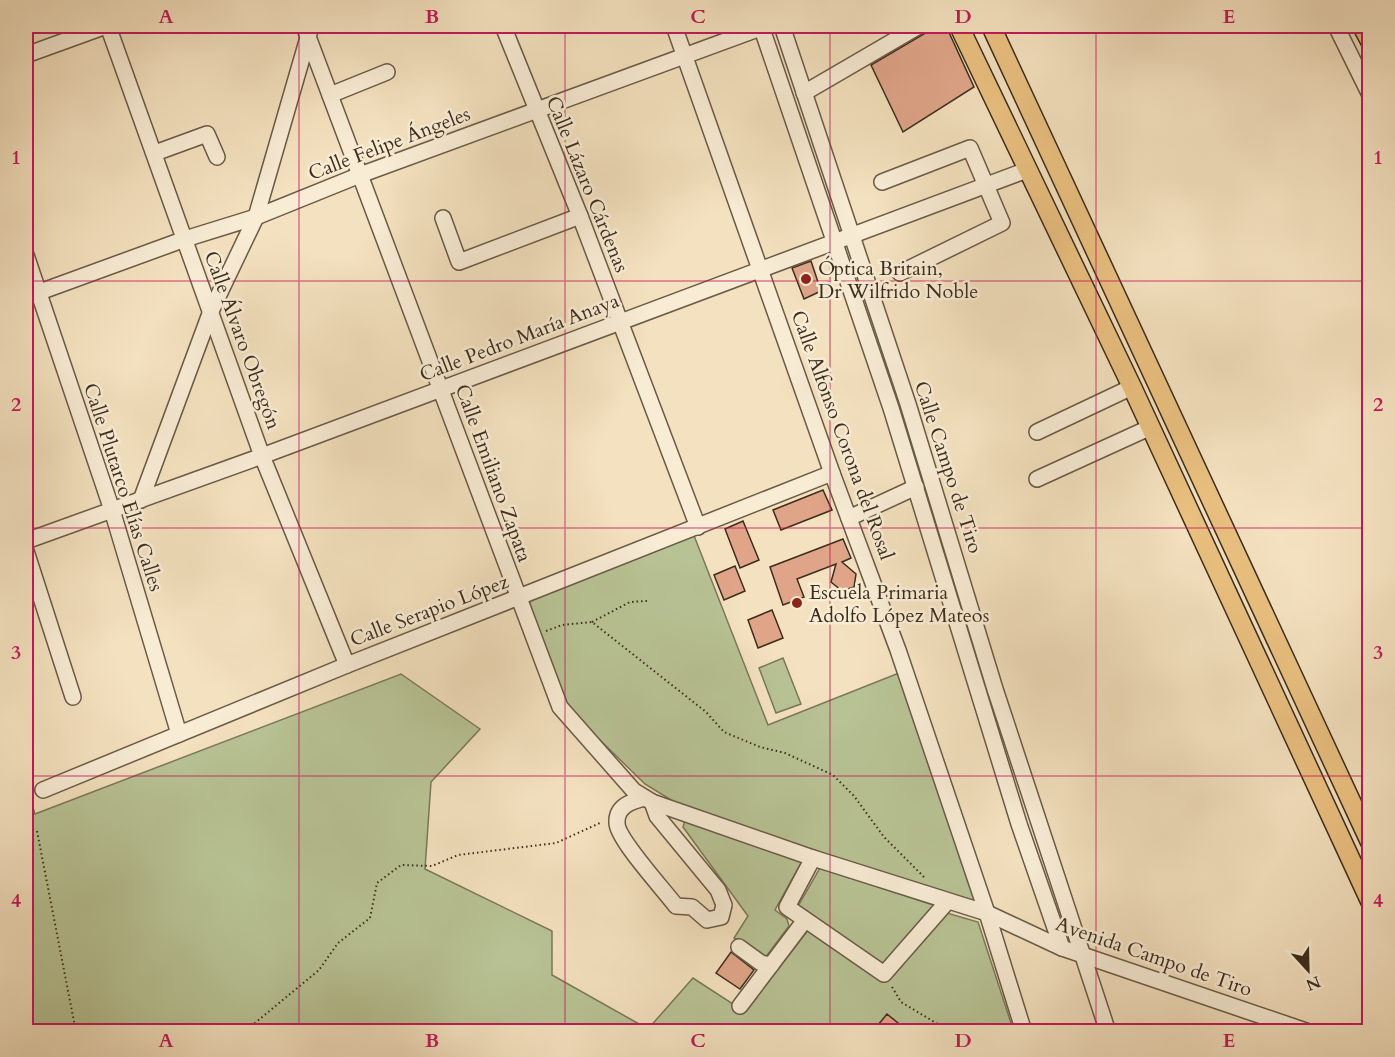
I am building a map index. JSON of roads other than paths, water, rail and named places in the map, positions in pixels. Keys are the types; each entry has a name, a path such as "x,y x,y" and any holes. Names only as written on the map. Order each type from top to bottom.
{"main road":[{"path":"959,26 1142,408 1370,901"},
{"path":"991,26 1370,842"},
{"path":"1362,26 1370,40"},
{"path":"1142,408 1164,398"}],"street":[{"path":"26,55 107,26"},
{"name":"Calle Álvaro Obregón","path":"107,26 155,153 262,456 347,665"},
{"name":"Calle Lázaro Cárdenas","path":"503,26 580,216 618,322 698,527"},
{"name":"Calle Alfonso Corona del Rosal","path":"674,26 762,268 832,473 898,650 987,913 1024,1032"},
{"name":"Calle Felipe Ángeles","path":"31,294 185,239 256,217 360,175 763,26"},
{"name":"Calle Campo de Tiro","path":"763,26 933,539 1019,824 1062,948"},
{"name":"Calle Campo de Tiro","path":"782,26 949,534 995,689 1106,1030"},
{"path":"804,93 919,26"},
{"path":"1336,26 1370,95"},
{"path":"141,500 211,311 256,217 308,29"},
{"name":"Calle Emiliano Zapata","path":"308,29 330,95 560,708 634,791 649,800"},
{"path":"330,95 387,72"},
{"path":"155,153 207,134 217,157"},
{"path":"882,182 970,148 1002,224 900,273"},
{"name":"Calle Pedro María Anaya","path":"26,541 262,456 1027,170"},
{"path":"443,218 459,262 580,216"},
{"name":"Calle Plutarco Elías Calles","path":"26,255 31,294 112,510 179,734"},
{"path":"1037,432 1132,387"},
{"path":"1037,479 1150,427"},
{"name":"Calle Serapio López","path":"43,790 347,665 832,473"},
{"path":"849,518 916,487"},
{"path":"933,539 949,534"},
{"path":"26,551 73,697"},
{"path":"978,694 995,689"},
{"path":"649,800 657,816 718,890 724,905 721,917 707,920 692,907 676,906 622,837 617,823 621,810 630,802 649,800"},
{"name":"Avenida Campo de Tiro","path":"649,800 813,858 987,913 1083,956 1309,1032"},
{"path":"1019,824 1038,819"},
{"path":"813,858 787,908 884,974 941,900"},
{"path":"740,1006 805,920"},
{"path":"739,947 761,963 771,965"}],"place":[{"name":"Óptica Britain, Dr Wilfrido Noble","path":"806,279"},
{"name":"Escuela Primaria Adolfo López Mateos","path":"797,603"}]}
